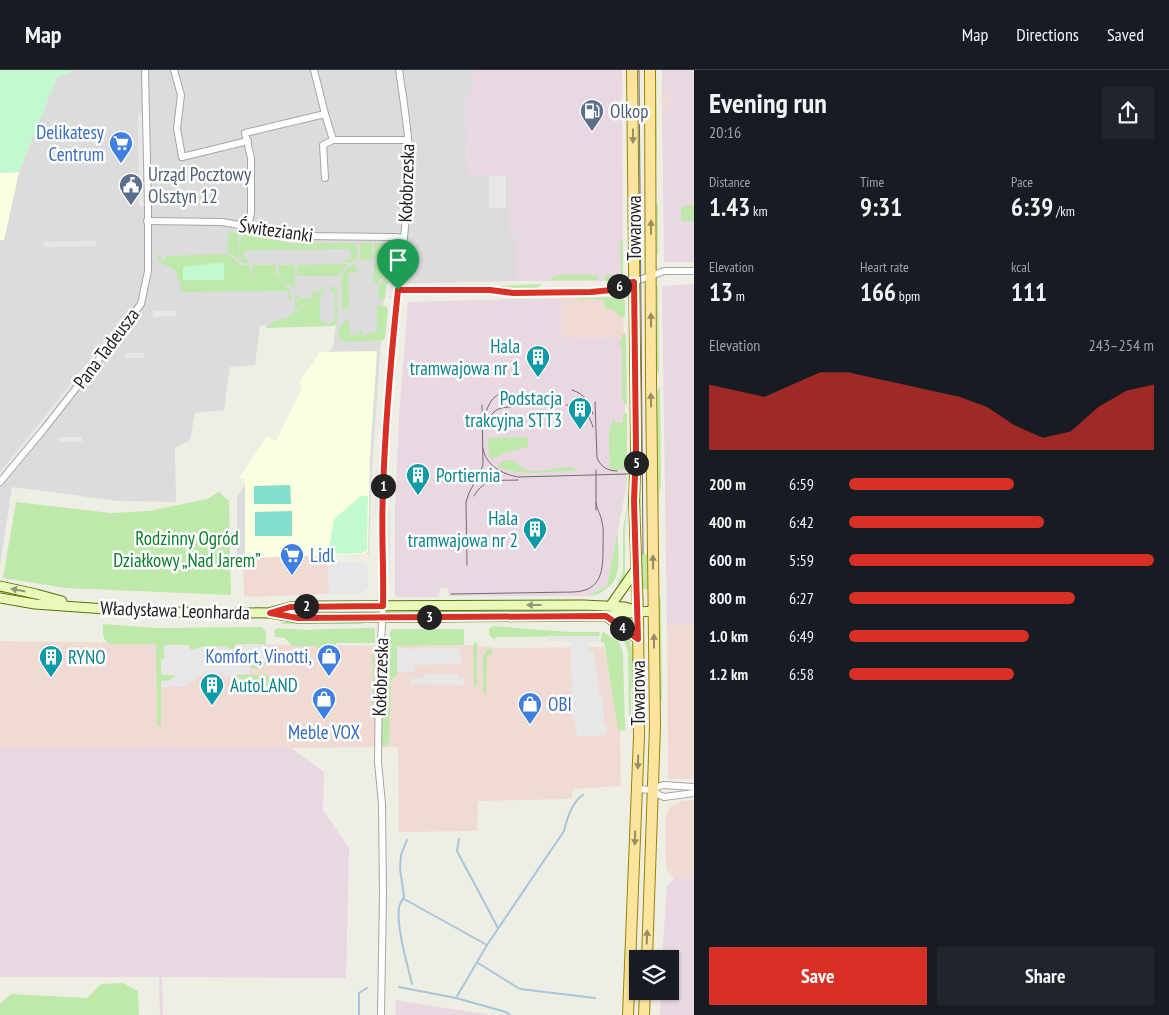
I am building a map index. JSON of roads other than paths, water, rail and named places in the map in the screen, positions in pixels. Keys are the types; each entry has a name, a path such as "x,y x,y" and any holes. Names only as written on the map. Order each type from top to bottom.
{"main road":[{"name":"Towarowa","path":"628,1015 639,736 638,611 634,501 636,438 632,70"},
{"name":"Towarowa","path":"647,950 655,716 650,70"},
{"path":"611,605 637,568"},
{"name":"Władysława Leonharda","path":"0,586 80,606"},
{"name":"Władysława Leonharda","path":"0,598 35,604 148,612 270,613 298,618 606,616 626,615 638,611"},
{"name":"Władysława Leonharda","path":"270,613 290,607 383,606 611,605 638,611 654,611"},
{"path":"606,616 638,639"},
{"path":"644,1015 645,1000"}],"street":[{"name":"Pana Tadeusza","path":"0,482 55,415 140,304 148,271 145,70"},
{"path":"174,70 181,95 176,128 182,157 248,140"},
{"path":"314,70 333,140"},
{"name":"Kołobrzeska","path":"381,1015 382,804 378,762 379,676 383,618 382,503 390,374 409,182 408,140 399,70"},
{"path":"248,227 251,213 252,158 245,133 325,114"},
{"path":"325,178 323,145 333,140 408,140"},
{"name":"Świtezianki","path":"147,221 222,222 303,236 404,238"},
{"path":"398,290 490,290 513,293 591,292 612,290 624,283 634,282 664,271 694,271"},
{"path":"654,766 658,777 665,786"},
{"path":"653,790 658,786 694,787"},
{"path":"637,789 653,790 659,796 694,793"},
{"path":"652,815 657,805 666,796"}],"waterway":[{"path":"399,987 456,998 487,945 564,831 573,806 583,795"},
{"path":"459,839 457,851 498,928"},
{"path":"407,840 401,855 400,869 404,896 398,915 402,945 412,984"},
{"path":"404,899 487,945"},
{"path":"478,963 520,989 595,998"},
{"path":"359,1015 359,993 367,988"},
{"path":"456,998 506,1012 510,1015"}],"tram line":[{"path":"639,70 643,554"},
{"path":"572,390 586,399 593,414"},
{"path":"485,416 491,401 504,392"},
{"path":"595,402 597,458 605,468 617,471"},
{"path":"467,565 466,502 483,465 482,405"},
{"path":"566,405 577,406 584,410 593,427"},
{"path":"486,428 489,418 494,412 501,408 511,407"},
{"path":"483,448 484,454 495,468 506,474 518,477 628,474 638,470 644,463"},
{"path":"596,470 596,510"},
{"path":"474,496 487,483 498,480 518,480"},
{"path":"451,594 573,592 590,588 596,583 603,563 603,528 596,503"}],"place":[{"name":"Olkop","path":"592,132"},
{"name":"Delikatesy Centrum","path":"121,164"},
{"name":"Urząd Pocztowy Olsztyn 12","path":"131,206"},
{"name":"Hala tramwajowa nr 1","path":"538,378"},
{"name":"Podstacja trakcyjna STT3","path":"580,430"},
{"name":"Portiernia","path":"418,496"},
{"name":"Hala tramwajowa nr 2","path":"535,550"},
{"name":"Lidl","path":"292,576"},
{"name":"Komfort, Vinotti,","path":"329,677"},
{"name":"RYNO","path":"51,678"},
{"name":"AutoLAND","path":"212,706"},
{"name":"Meble VOX","path":"324,720"},
{"name":"OBI","path":"530,725"}],"park label":[{"name":"Rodzinny Ogród Działkowy „Nad Jarem”","path":"187,549"}]}
